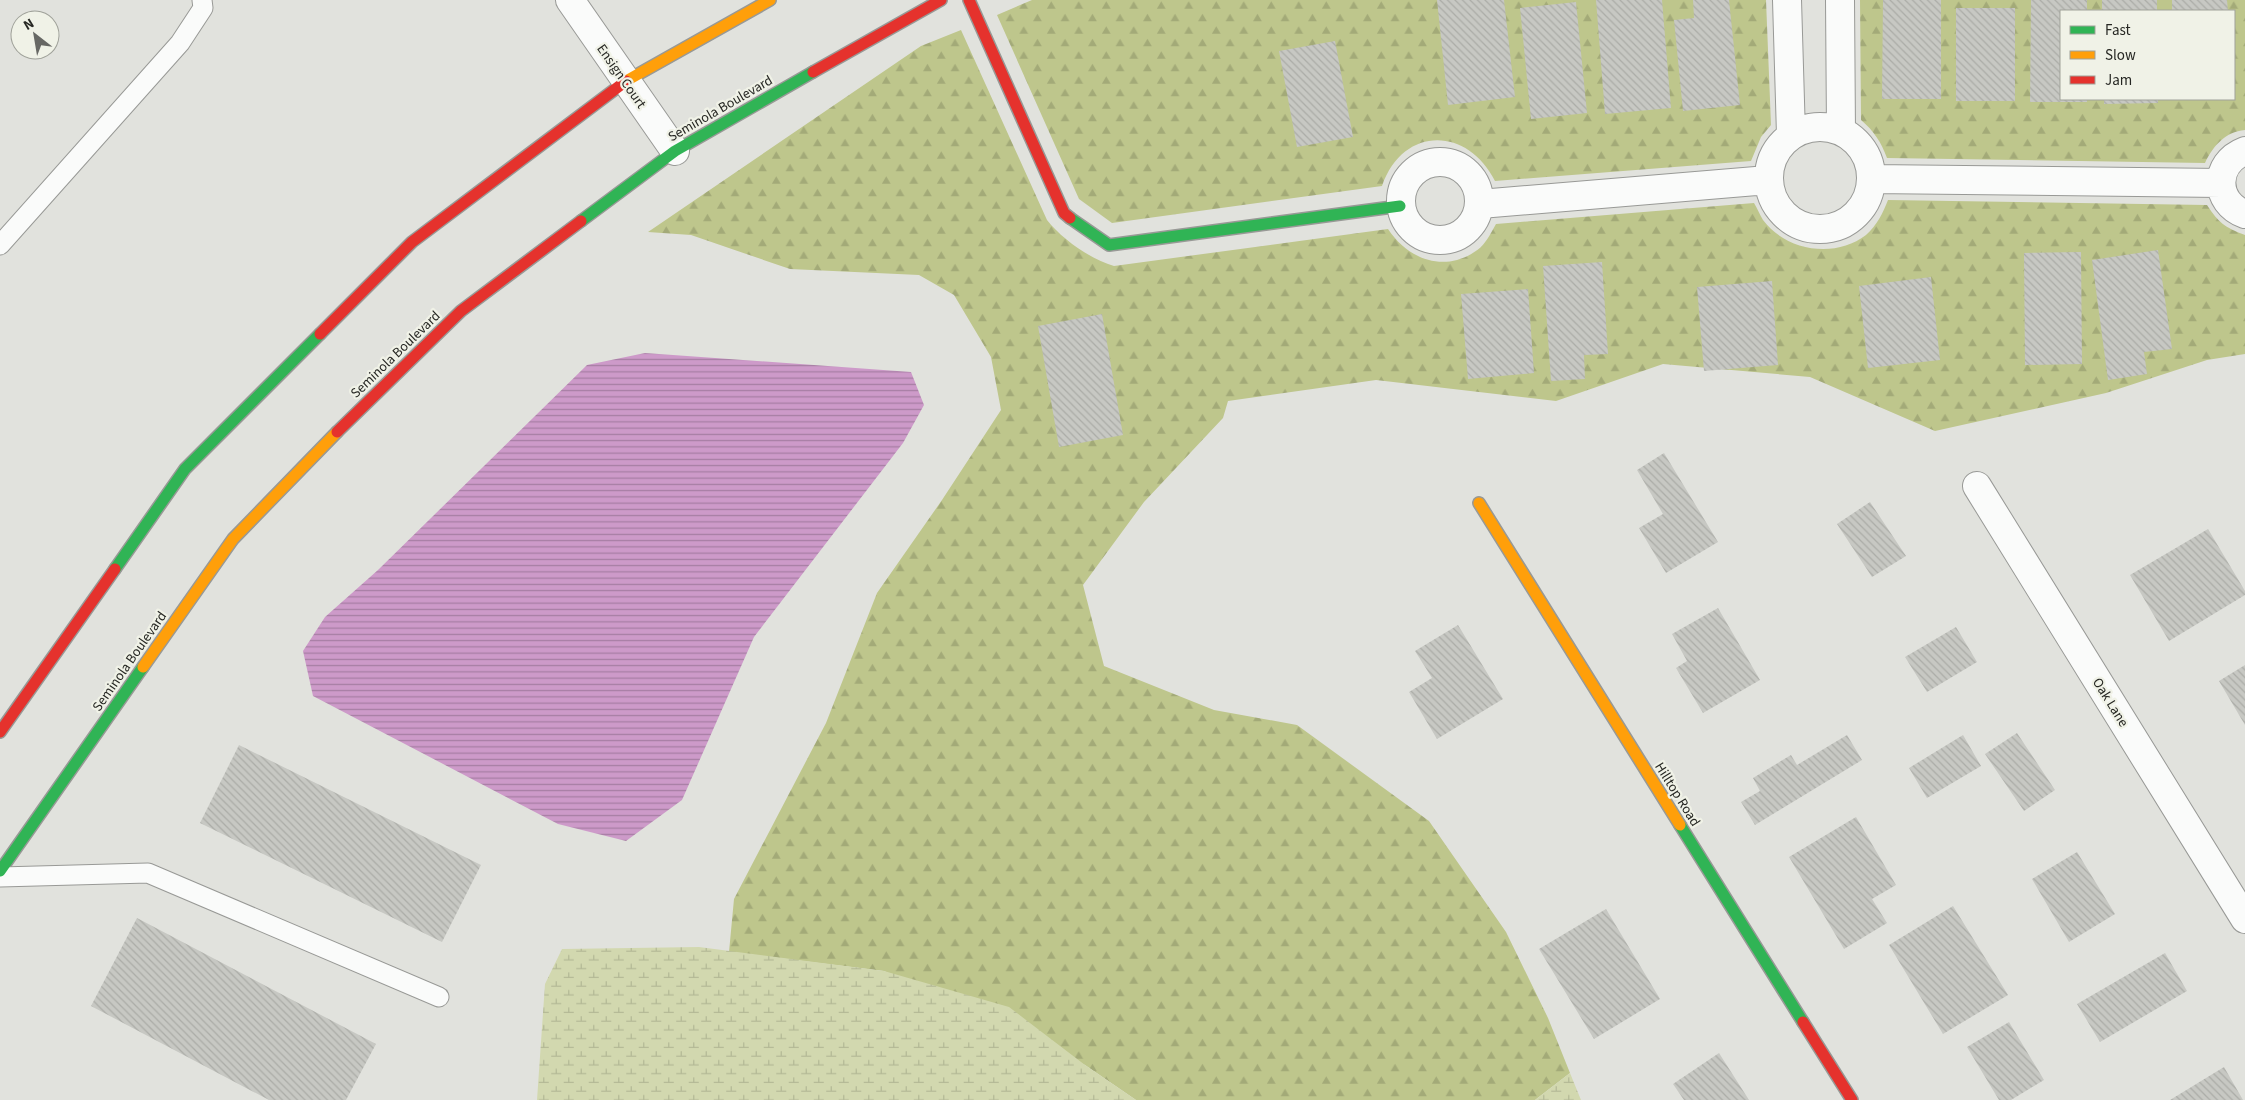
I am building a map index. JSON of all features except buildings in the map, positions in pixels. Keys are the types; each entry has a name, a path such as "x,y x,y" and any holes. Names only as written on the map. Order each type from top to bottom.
{"main road":[{"path":"0,732 185,469 412,242 626,81 770,0"},
{"name":"Seminola Boulevard","path":"0,871 233,539 344,425 461,311 675,151 942,0"},
{"path":"969,0 1064,213 1109,245 1400,206"},
{"name":"Hilltop Road","path":"1479,503 1852,1100"}],"street":[{"name":"Ensign Court","path":"570,0 675,151"},
{"path":"1786,0 1791,135"},
{"path":"1840,0 1841,131"},
{"path":"1824,126 1841,131 1856,140 1866,154 1871,171 1870,189 1864,204 1854,216 1840,225 1824,229 1808,228 1793,221 1781,210 1772,196 1768,180 1771,163 1779,147 1791,135 1807,128 1824,126"},
{"path":"2245,152 2234,156 2227,164 2221,183 2223,194 2228,204 2237,212 2245,214"},
{"path":"1440,161 1452,163 1464,169 1473,179 1479,191 1480,204 1477,216 1470,228 1460,236 1447,240 1434,240 1421,236 1411,229 1404,218 1400,206 1401,192 1406,180 1415,170 1426,164 1440,161"},
{"path":"1871,179 2221,183"},
{"path":"1480,204 1768,180"},
{"name":"Oak Lane","path":"1977,486 2245,918"}],"lane":[{"path":"0,245 180,42 203,8 202,0"},
{"path":"0,877 148,873 439,997"}],"green space":[{"path":"1032,0 1766,0 1771,125 1761,137 1751,161 1495,181 1483,163 1468,150 1452,143 1436,140 1420,144 1405,152 1392,166 1382,186 1112,223 1079,199 997,15"},
{"path":"1860,0 2245,0 2245,130 2231,134 2220,141 2205,163 1887,158 1877,137 1861,120"},
{"path":"961,30 1047,220 1060,234 1077,247 1096,259 1114,266 1388,229 1407,250 1431,260 1443,262 1469,255 1481,247 1496,224 1754,203 1763,220 1784,239 1798,245 1826,249 1854,243 1866,235 1879,219 1888,200 2207,205 2223,224 2245,235 2245,354 2207,360 2106,393 1935,431 1810,377 1663,364 1556,401 1376,380 1228,401 1223,418 1144,502 1083,585 1104,666 1214,710 1297,725 1429,821 1506,932 1548,1018 1570,1073 1535,1100 1136,1100 1085,1065 884,971 729,952 734,899 826,723 877,593 942,500 1001,410 991,357 954,295 919,275 790,269 691,235 648,232 921,46"},
{"path":"699,947 884,971 1009,1007 1085,1065 1136,1100 537,1100 545,984 562,949"},
{"path":"1570,1073 1581,1100 1535,1100"}],"shaded area":[{"path":"645,353 911,372 924,405 903,443 754,637 682,800 626,841 558,824 313,696 303,651 325,617 378,570 587,365"}],"traffic: fast":[{"path":"581,221 675,151 813,72"},
{"path":"1070,218 1109,245 1400,206"},
{"path":"115,569 185,469 320,334"},
{"path":"0,871 143,667"},
{"path":"1680,825 1803,1022"}],"traffic: slow":[{"path":"626,81 770,0"},
{"path":"143,667 233,539 337,432"},
{"path":"1479,503 1680,825"}],"traffic: jam":[{"path":"813,72 941,0"},
{"path":"969,0 1064,213 1070,218"},
{"path":"320,334 412,242 626,81"},
{"path":"337,432 461,311 581,221"},
{"path":"0,732 115,569"},
{"path":"1803,1022 1852,1100"}]}
